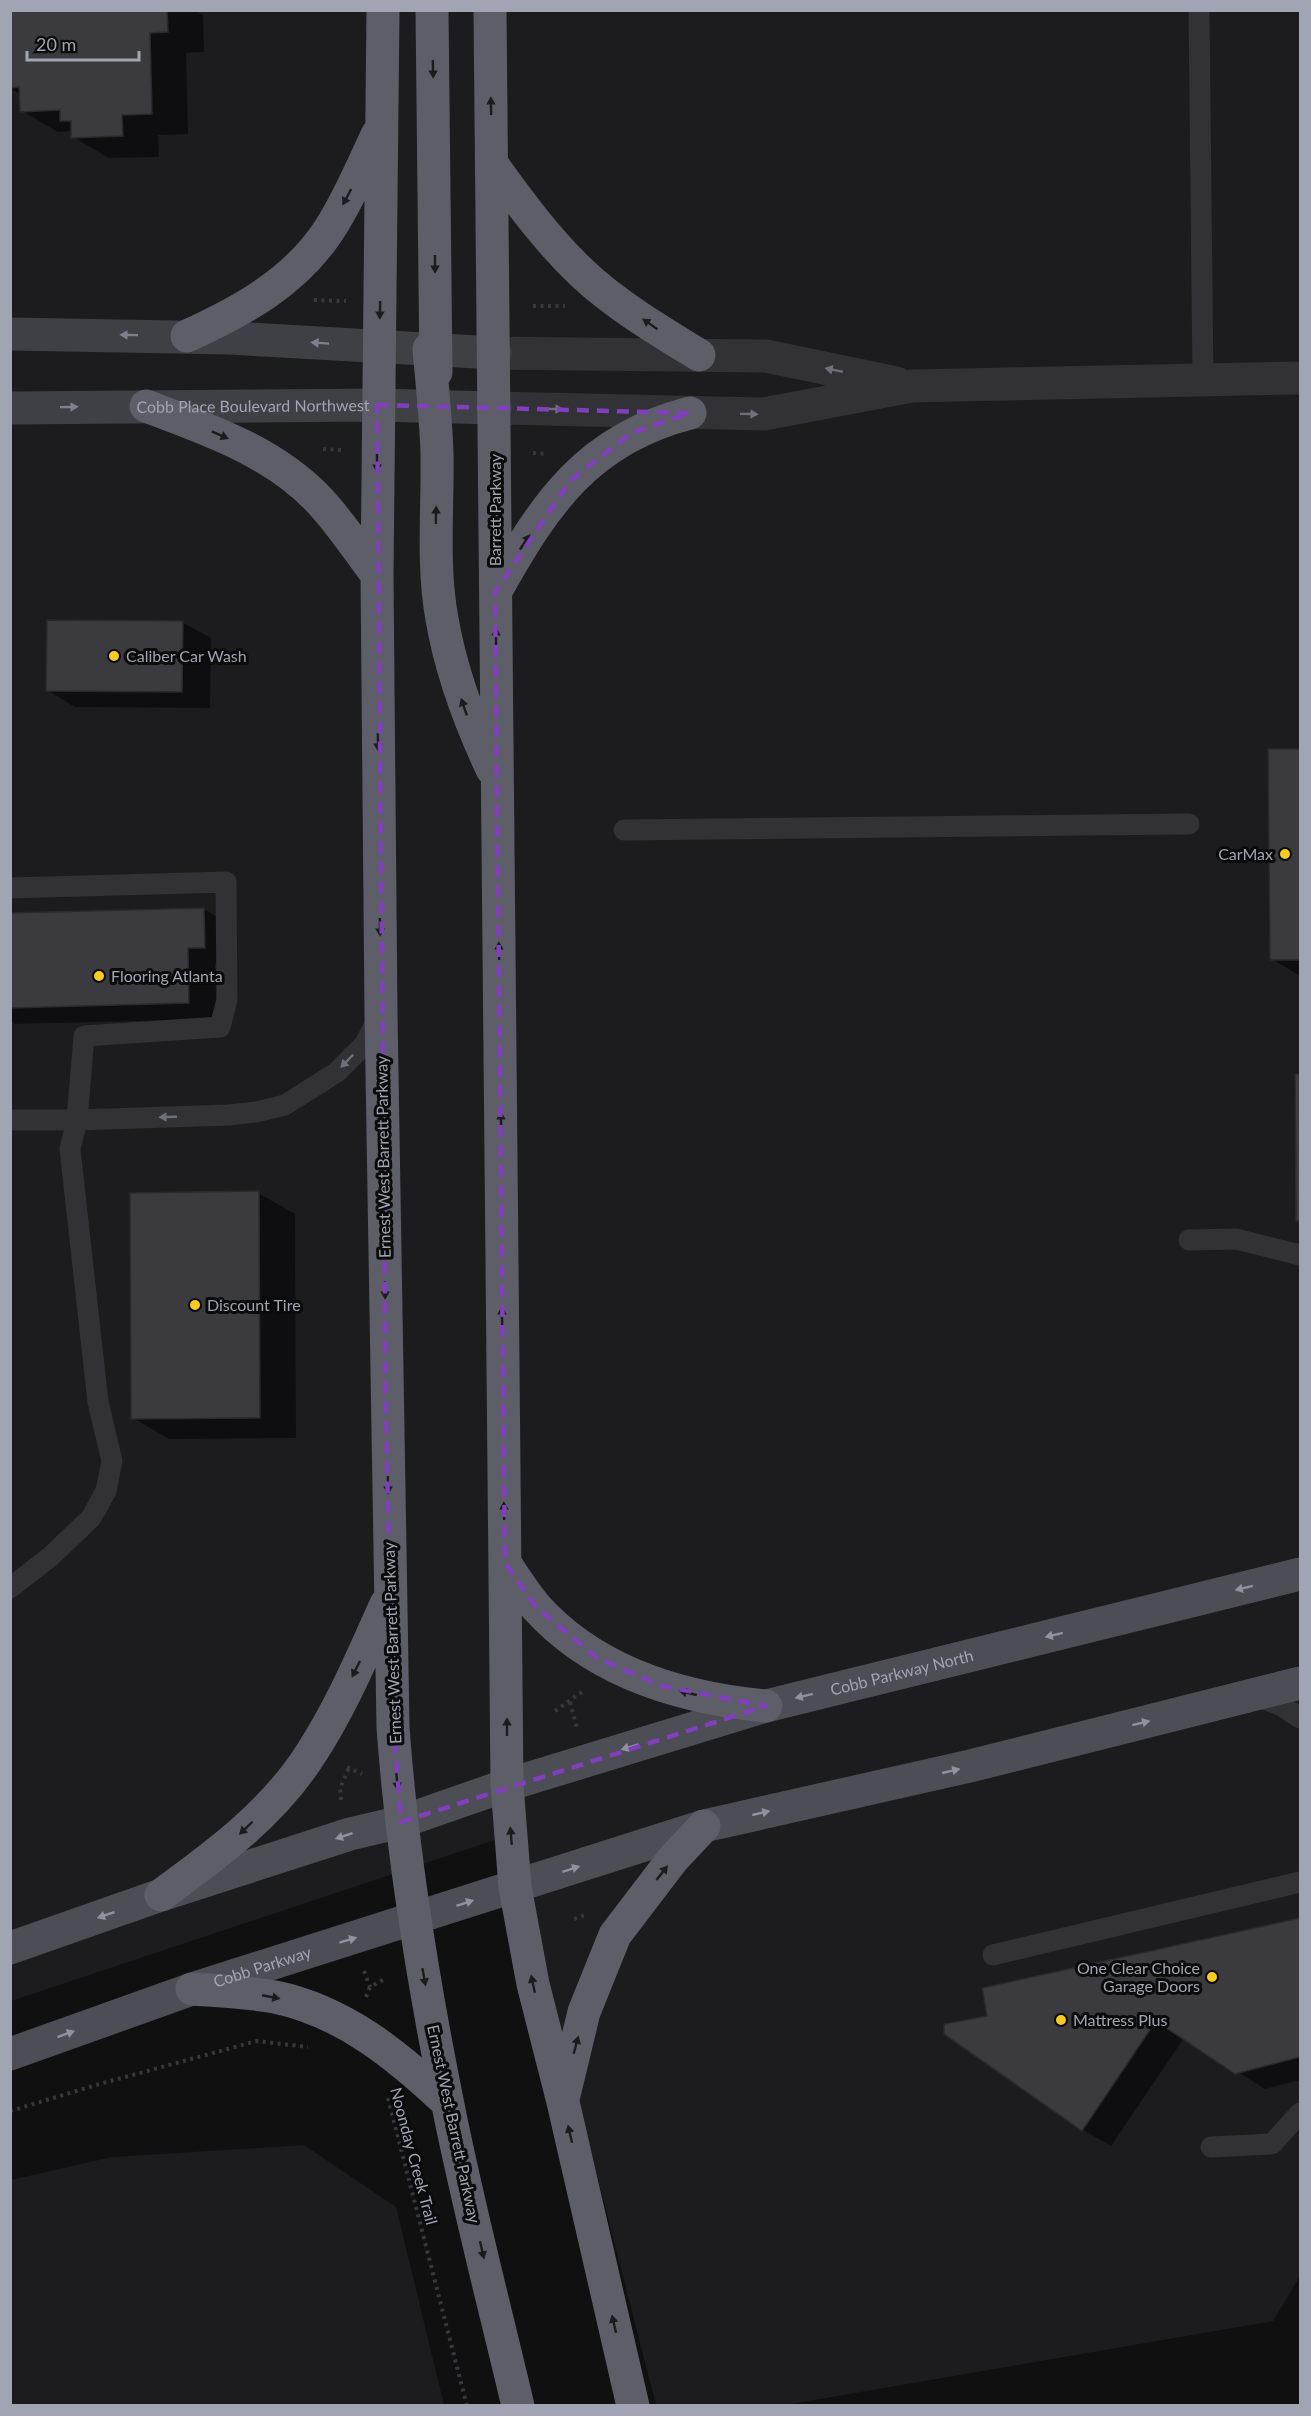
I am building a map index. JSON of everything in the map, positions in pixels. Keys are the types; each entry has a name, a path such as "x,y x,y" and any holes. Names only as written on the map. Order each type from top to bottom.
{"highway":[{"path":"377,575 377,405 383,10"},
{"path":"432,10 432,350 437,453 436,541 441,616 454,676 464,707 497,779"},
{"name":"Barrett Parkway","path":"490,10 505,1563"},
{"path":"187,336 225,319 264,297 298,267 329,231 381,126"},
{"path":"492,164 538,227 584,275 651,326 699,355"},
{"path":"146,406 250,449 295,478 331,514 377,575"},
{"path":"495,592 545,512 570,481 599,455 631,434 660,420 690,413"},
{"name":"Ernest West Barrett Parkway","path":"377,575 389,1597 393,1727 400,1822 414,1920 447,2102 518,2406"},
{"path":"505,1563 536,1607 570,1639 597,1658 628,1674 662,1686 736,1703 766,1706"},
{"path":"505,1563 507,1785 516,1887 533,1984 563,2102 633,2406"},
{"path":"161,1895 242,1833 277,1798 310,1756 333,1717 389,1597"},
{"path":"563,2102 584,2012 615,1935 673,1858 704,1826"},
{"path":"192,1989 234,1991 276,1998 308,2007 337,2019 371,2039 408,2066 447,2102"}],"main road":[{"name":"Cobb Parkway North","path":"507,1785 766,1706 1300,1574"},
{"path":"516,1887 704,1826 970,1766 1300,1683"},
{"path":"10,1948 161,1895 350,1834 400,1822 507,1785"},
{"name":"Cobb Parkway","path":"10,2054 192,1989 516,1887"}],"street":[{"path":"18,330 187,336 495,353 766,356 912,386"},
{"path":"495,408 764,414 912,386 1300,378"},
{"name":"Cobb Place Boulevard Northwest","path":"10,408 377,405 495,408"}],"lane":[{"path":"1199,10 1203,380"},
{"path":"624,830 1189,824"},
{"path":"10,888 226,882 227,1000 220,1027 84,1036 77,1120 70,1149 98,1402 112,1461 106,1491 91,1518 51,1557 10,1588"},
{"path":"10,1120 229,1115 285,1105 337,1072 364,1045 381,1014"},
{"path":"1189,1240 1236,1239 1300,1255"},
{"path":"1254,1695 1282,1706 1300,1718"},
{"path":"993,1955 1300,1882"},
{"path":"1211,2147 1272,2144 1300,2113"}],"path":[{"path":"314,300 346,301"},
{"path":"323,449 345,450"},
{"path":"555,1711 585,1689"},
{"path":"570,1702 578,1731"},
{"path":"342,1764 362,1774"},
{"path":"341,1806 340,1788 349,1768"},
{"path":"361,1962 370,1987"},
{"path":"10,2111 257,2041 310,2048"},
{"name":"Noonday Creek Trail","path":"387,2095 467,2406"}],"highlighted area":[{"path":"377,405 690,413 631,433 570,481 495,592 505,1563 536,1607 597,1658 662,1686 766,1706 401,1822 392,1702 386,1414"}],"shaded area":[{"path":"10,11 1300,11 1300,2276 1273,2321 785,2405 656,2405 510,1835 11,2001"},
{"path":"304,2145 396,2207 444,2405 11,2405 11,2180 112,2157"}],"building":[{"path":"10,10 167,10 168,32 150,33 152,114 122,115 123,136 71,138 71,121 60,121 60,110 20,112 19,87 10,88"},
{"name":"Caliber Car Wash","path":"47,620 183,621 182,692 46,691"},
{"name":"CarMax","path":"1268,749 1300,749 1300,960 1270,960"},
{"name":"Flooring Atlanta","path":"204,908 205,948 188,948 189,1003 10,1008 10,913"},
{"path":"1295,1074 1300,1074 1300,1221 1296,1221"},
{"name":"Discount Tire","path":"259,1191 260,1418 131,1419 130,1193"},
{"path":"1300,1918 1300,2057 1235,2074 1156,2021 1082,2131 944,2034 944,2024 987,2016 982,1988"}],"place":[{"name":"Caliber Car Wash","path":"114,656"},
{"name":"CarMax","path":"1285,854"},
{"name":"Flooring Atlanta","path":"99,976"},
{"name":"Discount Tire","path":"195,1305"},
{"name":"One Clear Choice Garage Doors","path":"1212,1977"},
{"name":"Mattress Plus","path":"1061,2020"}]}
